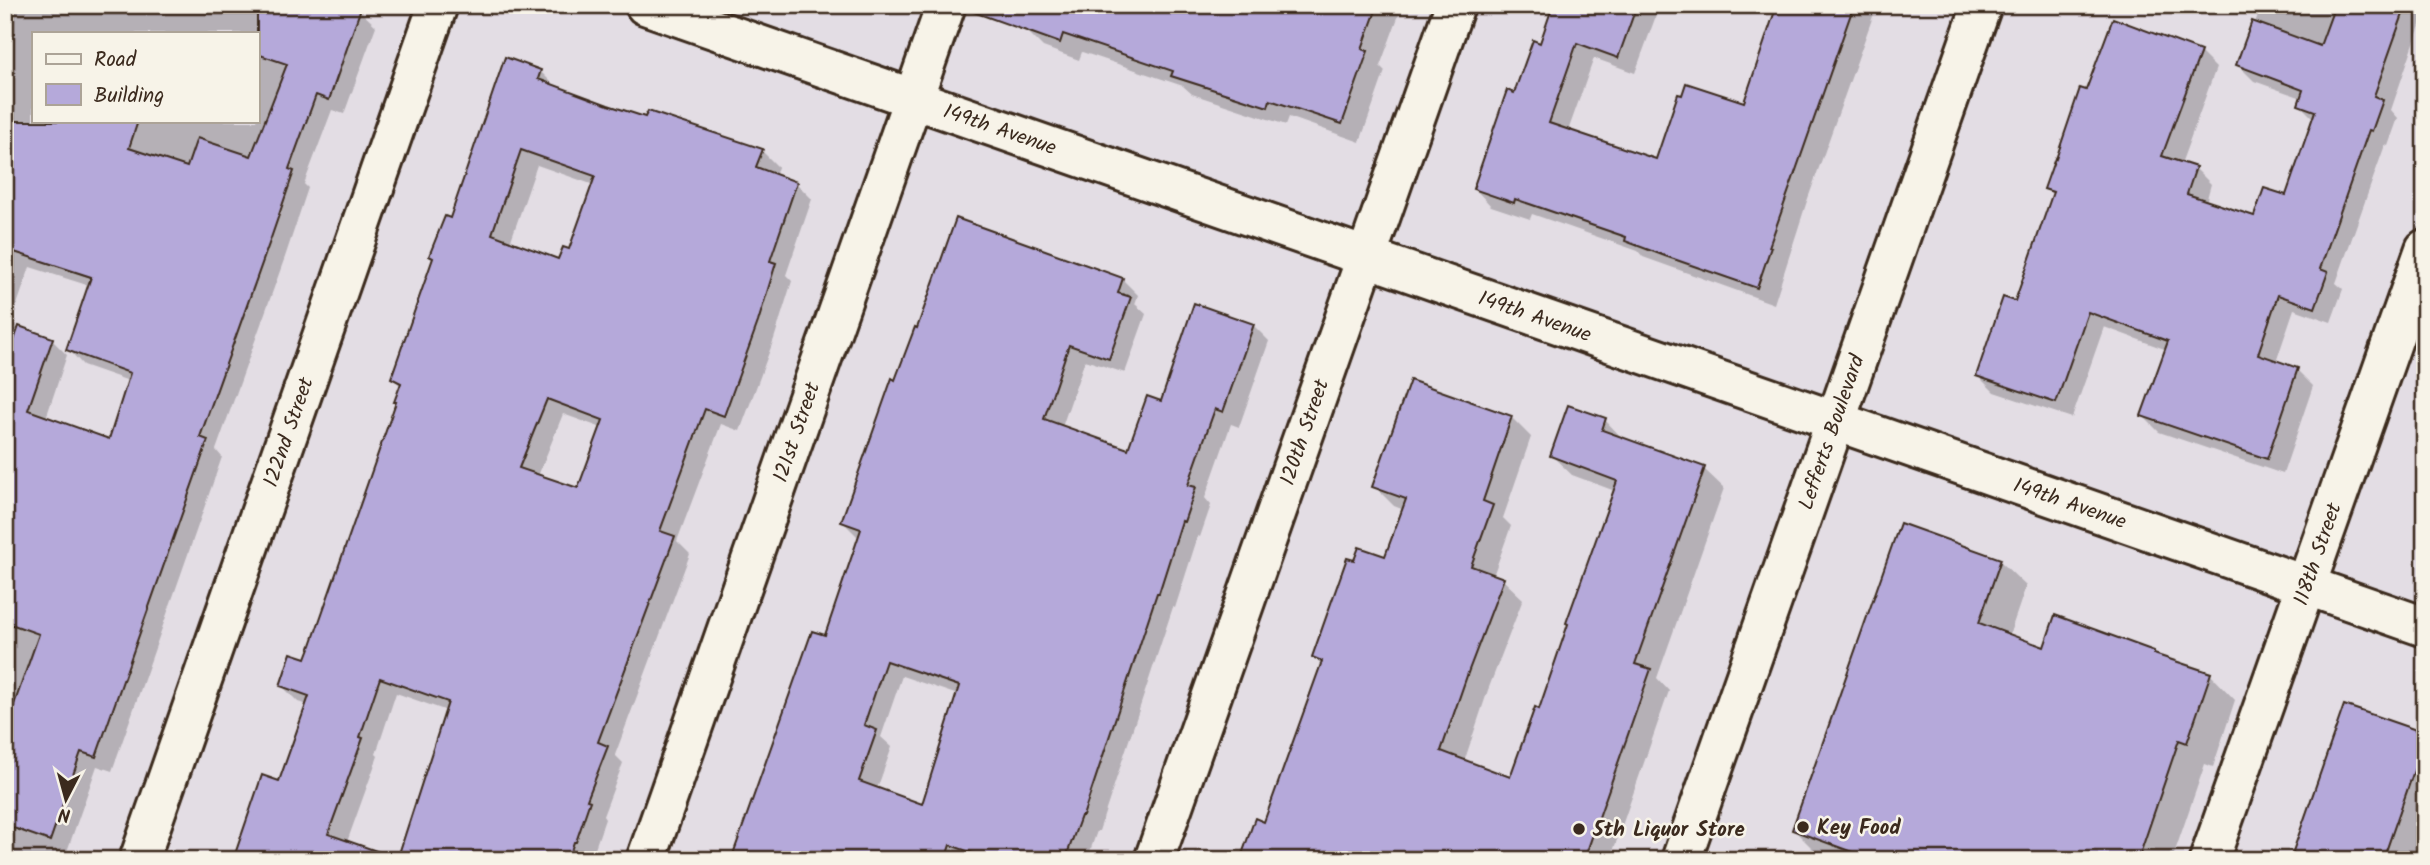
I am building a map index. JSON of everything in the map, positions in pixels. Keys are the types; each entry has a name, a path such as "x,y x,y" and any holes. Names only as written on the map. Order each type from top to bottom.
{"street":[{"name":"122nd Street","path":"139,860 438,5"},
{"name":"149th Avenue","path":"645,5 2425,627"},
{"name":"121st Street","path":"646,860 946,5"},
{"name":"120th Street","path":"1154,860 1455,5"},
{"name":"Lefferts Boulevard","path":"1681,860 1982,5"},
{"name":"118th Street","path":"2210,860 2425,249"}],"building":[{"path":"257,5 362,5 329,100 316,95 289,169 294,171 200,437 208,440 96,757 81,752 50,841 5,825 5,730 39,634 5,622 5,366 19,326 53,338 28,410 109,439 130,373 66,350 91,277 5,249 5,121 138,122 129,148 187,167 197,138 251,156 287,64 259,55"},
{"path":"968,5 1378,5 1362,49 1368,51 1342,124 1270,100 1268,107 1171,76 1173,71 1063,34 1060,43 968,10"},
{"path":"1553,5 1637,5 1618,58 1577,43 1549,123 1656,159 1678,94 1682,95 1686,83 1744,102 1777,5 1854,5 1757,288 1625,241 1626,237 1515,199 1514,203 1473,189 1507,90 1514,93 1533,40 1540,43"},
{"path":"2335,5 2378,5 2403,14 2374,96 2383,100 2372,131 2369,130 2320,269 2328,272 2315,308 2278,295 2258,354 2298,368 2267,459 2141,416 2168,341 2088,312 2056,403 1976,376 2003,297 2015,301 2053,192 2044,189 2080,88 2086,90 2113,18 2201,51 2162,156 2196,167 2187,194 2254,216 2264,188 2286,195 2315,111 2298,105 2303,90 2236,65 2252,21 2320,46"},
{"path":"505,57 541,70 538,79 608,105 645,117 648,111 763,149 756,167 797,182 770,261 776,263 758,322 724,416 705,409 660,531 675,536 598,742 608,746 568,860 397,860 448,702 380,678 360,737 363,738 328,834 388,855 388,860 233,860 262,775 279,781 309,696 280,686 291,653 306,658 311,645 396,402 401,383 391,378 433,258 429,256 445,216 450,218","holes":["521,150 595,176 569,249 563,247 558,259 492,234","547,399 603,420 578,488 519,468"]},
{"path":"956,218 1123,278 1118,293 1131,297 1109,359 1069,345 1044,419 1128,449 1147,396 1161,401 1194,303 1254,324 1223,412 1215,409 1188,485 1196,487 1157,593 1083,816 1065,860 993,860 950,845 945,860 731,860 812,631 825,635 861,529 841,522 892,378 895,380 915,327 917,328","holes":["886,661 959,686 922,804 859,781 877,730 864,725"]},
{"path":"1410,380 1512,416 1483,501 1493,505 1471,566 1504,578 1441,751 1510,777 1535,707 1539,709 1568,624 1566,623 1617,481 1550,456 1568,405 1606,418 1602,430 1705,467 1635,664 1651,669 1584,860 1240,860 1255,818 1264,822 1322,661 1312,657 1347,558 1354,560 1359,547 1385,556 1406,499 1372,487"},
{"path":"1900,523 2001,559 1979,623 2044,647 2055,615 2211,673 2187,743 2179,740 2138,860 1874,860 1792,830"},
{"path":"2344,705 2425,733 2383,860 2290,860"}],"place":[{"name":"Key Food","path":"1803,827"},
{"name":"5th Liquor Store","path":"1579,829"}]}
